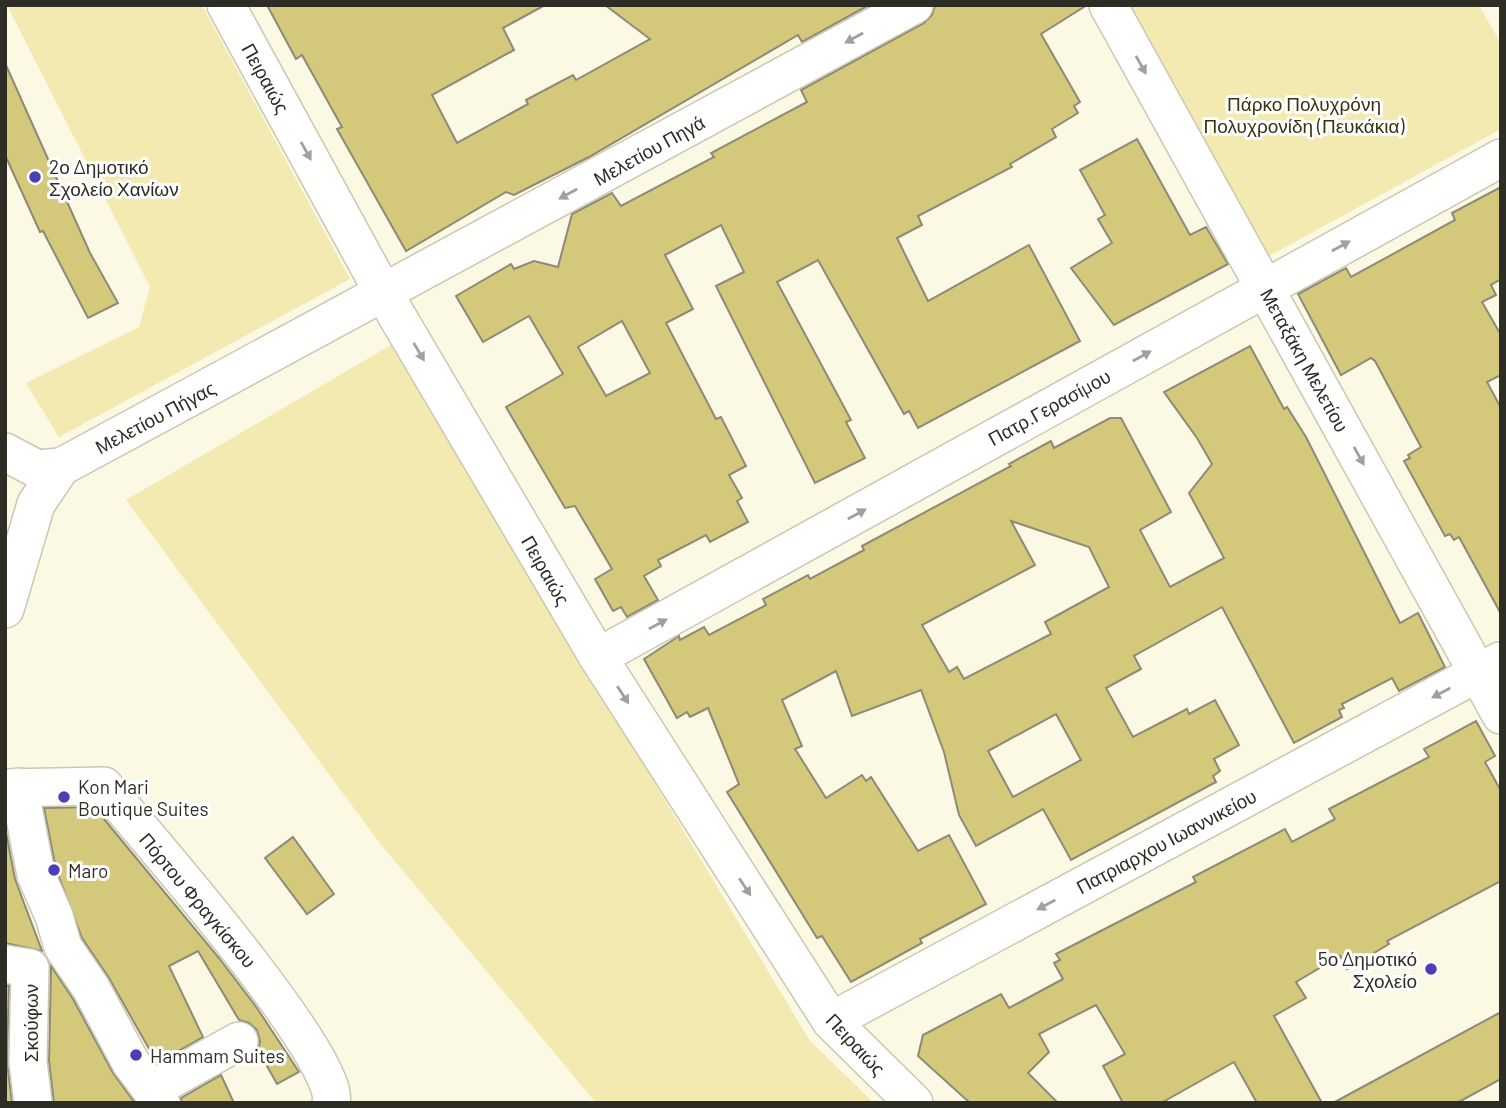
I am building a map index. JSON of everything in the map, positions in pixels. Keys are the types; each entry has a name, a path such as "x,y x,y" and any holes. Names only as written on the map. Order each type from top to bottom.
{"street":[{"name":"Πειραιώς","path":"226,5 384,294 598,657 831,1021 914,1103"},
{"name":"Μελετίου Πηγά","path":"384,294 914,5"},
{"name":"Μεταξάκη Μελετίου","path":"1108,5 1265,288 1490,666 1501,715"},
{"name":"Πατρ.Γερασίμου","path":"598,657 1501,158"},
{"name":"Μελετίου Πήγας","path":"5,609 36,504 61,467 384,294"},
{"path":"5,452 15,460 37,468 61,467"},
{"name":"Πατριαρχου Ιωαννικείου","path":"831,1021 1490,666"},
{"name":"Πόρτου Φραγκίσκου","path":"12,787 104,786 261,976 323,1065 334,1096 331,1103"},
{"path":"12,787 36,875 54,916 76,938 91,988 131,1063 157,1096 239,1041"},
{"path":"18,966 76,938"},
{"name":"Σκούφων","path":"18,966 33,1103"}],"green space":[{"path":"7,5 202,5 350,279 59,437 26,383 139,327 150,287"},
{"name":"Πάρκο Πολυχρόνη Πολυχρονίδη (Πευκάκια)","path":"1121,5 1479,5 1501,44 1501,129 1262,260"},
{"path":"391,345 810,1041 874,1103 596,1103 379,842 126,500"}],"building":[{"path":"267,5 545,5 503,28 514,50 432,95 457,143 528,104 526,100 573,75 576,80 650,39 605,5 869,5 802,42 798,35 589,157 514,195 506,192 406,251 337,129 342,127 302,55 296,59"},
{"path":"935,5 1087,5 1041,34 1080,102 1074,106 1078,113 1052,129 1056,137 1010,164 1012,167 918,216 922,225 897,238 928,301 1029,245 1080,341 918,428 909,411 904,414 818,260 777,282 851,420 846,422 865,458 815,483 716,286 744,272 721,225 665,255 693,309 666,323 716,419 721,417 746,466 729,475 742,498 737,501 748,522 710,542 706,535 658,560 661,566 644,576 658,600 627,617 621,607 613,611 595,579 612,569 575,506 565,508 506,407 563,374 529,316 483,342 456,296 511,264 514,269 534,261 558,267 572,214 612,193 621,206 714,157 711,153 807,102 801,90 924,23 932,15","holes":["622,321 650,373 606,396 578,347"]},
{"path":"5,63 90,253 118,303 88,318 43,231 40,232 5,155"},
{"path":"1137,139 1190,235 1206,227 1228,264 1114,325 1071,268 1112,243 1098,219 1105,215 1080,170"},
{"path":"1501,187 1501,279 1491,285 1496,295 1482,302 1501,335 1501,375 1487,382 1501,408 1501,614 1459,537 1454,540 1450,534 1445,536 1404,461 1421,447 1375,361 1371,358 1341,375 1298,294 1346,268 1351,277 1455,220 1452,213"},
{"path":"1250,346 1284,409 1287,407 1306,437 1400,623 1418,613 1445,667 1399,691 1392,678 1342,704 1344,708 1339,710 1342,717 1294,743 1222,607 1134,656 1141,669 1106,688 1133,737 1187,709 1189,714 1215,700 1239,745 1214,759 1220,771 1213,776 1216,782 1071,860 1043,809 976,846 959,815 944,752 921,690 852,716 836,671 782,700 802,746 795,749 826,798 862,775 866,781 871,777 918,851 949,835 986,904 920,939 922,943 851,982 822,936 817,938 727,792 739,784 708,708 690,717 687,712 677,718 644,659 679,636 680,640 704,627 709,635 766,605 763,599 808,575 810,579 864,550 862,546 1011,466 1009,464 1051,441 1054,448 1110,418 1121,418 1171,512 1140,530 1170,587 1224,558 1189,493 1212,464 1164,392","holes":["1011,521 1089,547 1109,587 1045,622 1051,634 964,679 957,667 949,672 922,625 1035,565","1056,714 1081,760 1013,797 988,751"]},
{"path":"1476,721 1495,756 1485,762 1501,791 1501,881 1387,941 1389,944 1347,969 1340,956 1296,982 1306,998 1274,1016 1322,1103 1257,1103 1234,1062 1161,1103 1123,1103 1103,1066 1125,1054 1096,1005 1039,1034 1049,1052 1028,1073 1058,1103 970,1103 918,1056 923,1035 1001,994 1009,1008 1063,979 1054,963 1060,960 1056,954 1196,882 1193,877 1285,829 1292,842 1335,819 1329,809 1429,757 1424,749"},
{"path":"94,807 219,958 257,1008 299,1072 277,1084 258,1050 260,1041 257,1030 249,1023 239,1020 198,951 169,966 203,1037 157,1063 109,978 82,938 56,869 44,808"},
{"path":"5,827 15,879 42,951 5,943"},
{"path":"293,837 334,894 307,914 265,858"},
{"path":"51,966 73,999 113,1073 135,1103 54,1103 49,1061"},
{"path":"5,985 9,986 7,1062 12,1103 5,1103"},
{"path":"1501,1012 1501,1079 1457,1103 1333,1103"},
{"path":"221,1075 234,1103 182,1103 181,1098"}],"place":[{"name":"2ο Δημοτικό Σχολείο Χανίων","path":"35,177"},
{"name":"Kon Mari Boutique Suites","path":"64,797"},
{"name":"Maro","path":"54,870"},
{"name":"5ο Δημοτικό Σχολείο","path":"1431,969"},
{"name":"Hammam Suites","path":"136,1055"}]}
